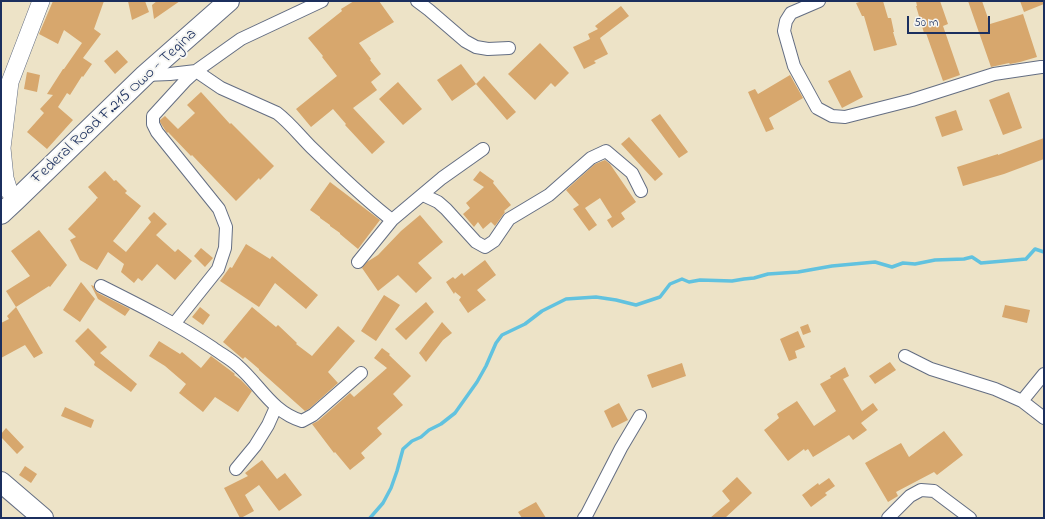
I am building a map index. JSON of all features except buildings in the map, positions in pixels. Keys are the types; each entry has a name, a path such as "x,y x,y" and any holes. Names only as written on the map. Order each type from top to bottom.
{"main road":[{"path":"16,200 9,191 5,178 2,148 6,81 41,1"},
{"name":"Federal Road F.215 Owo - Tegina","path":"1,214 145,75 229,1"},
{"path":"1,482 43,518"}],"street":[{"path":"174,324 218,269 225,248 226,227 219,209 157,132 152,124 153,116 178,88 196,71 241,38 322,1"},
{"path":"418,1 465,41 476,47 488,49 509,48"},
{"path":"819,1 791,13 786,21 784,31 794,66 817,108 832,116 845,117 912,100 994,74 1041,66 1044,67"},
{"path":"145,75 196,71 221,88 276,113 285,119 311,147 377,209 392,220"},
{"path":"358,262 392,220 442,178 483,149"},
{"path":"423,195 438,202 476,242 485,247 494,241 509,219 549,195 591,158 606,151 632,173 641,191"},
{"path":"101,286 174,324 204,342 238,366 276,407 292,418 302,421 313,415 361,372"},
{"path":"905,356 931,369 995,389 1022,401 1044,418"},
{"path":"1022,401 1044,374"},
{"path":"236,469 255,446 268,425 276,407"},
{"path":"584,518 621,448 640,416"},
{"path":"888,518 910,496 921,490 934,491 970,518"}],"waterway":[{"path":"370,518 383,503 391,488 403,449 412,441 441,424 455,413 477,382 496,343 502,335 525,324 542,311 566,299 596,297 636,305 660,297 670,284 682,279 689,282 700,280 732,281 754,278 768,274 798,272 832,266 875,262 892,267 903,263 915,264 935,260 964,259 972,257 981,263 1026,259 1035,249 1044,252"}]}
